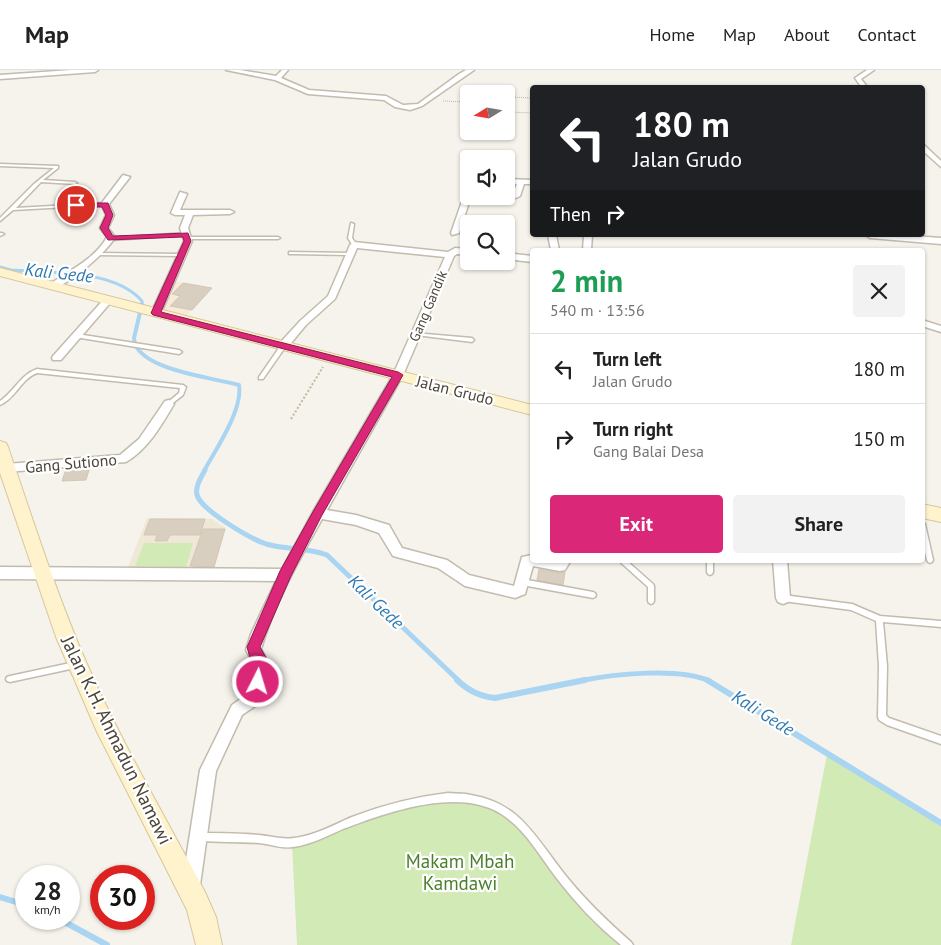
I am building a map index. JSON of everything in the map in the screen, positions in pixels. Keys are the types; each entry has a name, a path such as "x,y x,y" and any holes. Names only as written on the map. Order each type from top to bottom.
{"street":[{"path":"0,77 95,70"},
{"path":"229,70 277,78 308,92 385,98 394,105 412,108 418,106 461,74 471,70"},
{"path":"277,78 285,70"},
{"path":"862,85 858,78 871,70"},
{"path":"925,149 941,165"},
{"path":"53,286 96,254 111,238 104,228 110,215 105,204 126,177"},
{"path":"515,182 530,182"},
{"path":"516,196 521,182"},
{"path":"183,194 174,212 230,212"},
{"path":"455,234 465,205"},
{"path":"146,310 182,254 187,236 184,228 190,213"},
{"path":"894,237 941,241"},
{"path":"283,346 303,323 332,297 355,245 450,255"},
{"name":"Gang Gandik","path":"190,890 208,770 237,710 253,698 262,664 261,660 254,654 254,647 294,555 398,375 450,255 455,251 460,251"},
{"path":"515,257 530,259"},
{"name":"Jalan Grudo","path":"0,272 530,409"},
{"path":"57,358 108,300"},
{"path":"925,325 941,329"},
{"name":"Gang Sutiono","path":"7,468 122,460 132,453 146,438 169,404"},
{"name":"Jalan K.H. Ahmadun Namawi","path":"0,447 40,572 77,664 100,716 190,890 202,917 209,945"},
{"path":"925,512 941,516"},
{"path":"318,513 356,520 384,530 398,552 442,564 465,580 517,592 520,590 528,560 530,560"},
{"path":"544,563 560,566 562,563"},
{"path":"780,563 783,598"},
{"path":"0,573 285,575"}],"lane":[{"path":"0,165 57,167 0,220"},
{"path":"40,181 75,182"},
{"path":"12,209 105,204"},
{"path":"352,224 350,238 355,245"},
{"path":"111,238 187,236 278,238"},
{"path":"291,253 350,254"},
{"path":"96,254 182,254"},
{"path":"416,334 472,340"},
{"path":"77,336 179,352"},
{"path":"261,378 283,346"},
{"path":"0,403 10,396 30,374 37,371 184,387 183,392 169,404"},
{"path":"925,538 930,560"},
{"path":"624,563 650,585 651,601"},
{"path":"710,563 710,572"},
{"path":"522,582 593,594"},
{"path":"783,598 850,607 878,619 941,624"},
{"path":"878,619 883,666 882,717 888,722 941,740"},
{"path":"10,678 77,664"},
{"path":"197,837 292,843 362,818 416,802 445,798 475,800 498,807 512,817 527,832 573,891 602,922 628,945"}],"path":[{"path":"515,97 530,98"},
{"path":"515,112 530,113"},
{"path":"291,419 329,358"}],"shaded area":[{"path":"173,281 212,288 185,317 160,311"},
{"path":"147,518 212,519 226,528 213,571 127,570"}],"green space":[{"path":"144,543 193,543 186,567 135,566"},
{"path":"827,754 941,823 941,945 791,945"},
{"name":"Makam Mbah Kamdawi","path":"465,798 506,812 558,873 628,945 297,945 292,843 386,810"}],"building":[{"path":"183,283 212,288 192,310 170,306 180,296 172,294"},
{"path":"90,467 86,480 62,481 66,469"},
{"path":"150,519 205,519 200,535 170,535 167,541 155,541 157,535 144,535"},
{"path":"203,529 225,529 214,567 190,566"},
{"path":"539,569 560,573 565,572 563,585 537,580"}],"waterway":[{"name":"Kali Gede","path":"0,267 11,270 63,273 99,278 115,283 130,291 142,301 142,304"},
{"name":"Kali Gede","path":"142,304 134,338 138,349 147,358 178,371 239,385 237,406 233,417 204,471"},
{"name":"Kali Gede","path":"205,470 197,488 197,495 207,508 239,530 266,544 319,552 327,555 459,681"},
{"name":"Kali Gede","path":"584,680 646,673 681,674 707,680"},
{"name":"Kali Gede","path":"457,680 474,692 495,698 584,680"},
{"name":"Kali Gede","path":"579,681 584,680"},
{"name":"Kali Gede","path":"707,680 941,823"},
{"path":"0,897 15,902"},
{"path":"79,930 107,945"}],"route":[{"path":"76,205 105,204 110,215 104,228 111,238 186,234 188,241 156,313 398,375 294,555 258,634 253,650 262,663 258,682"}]}
